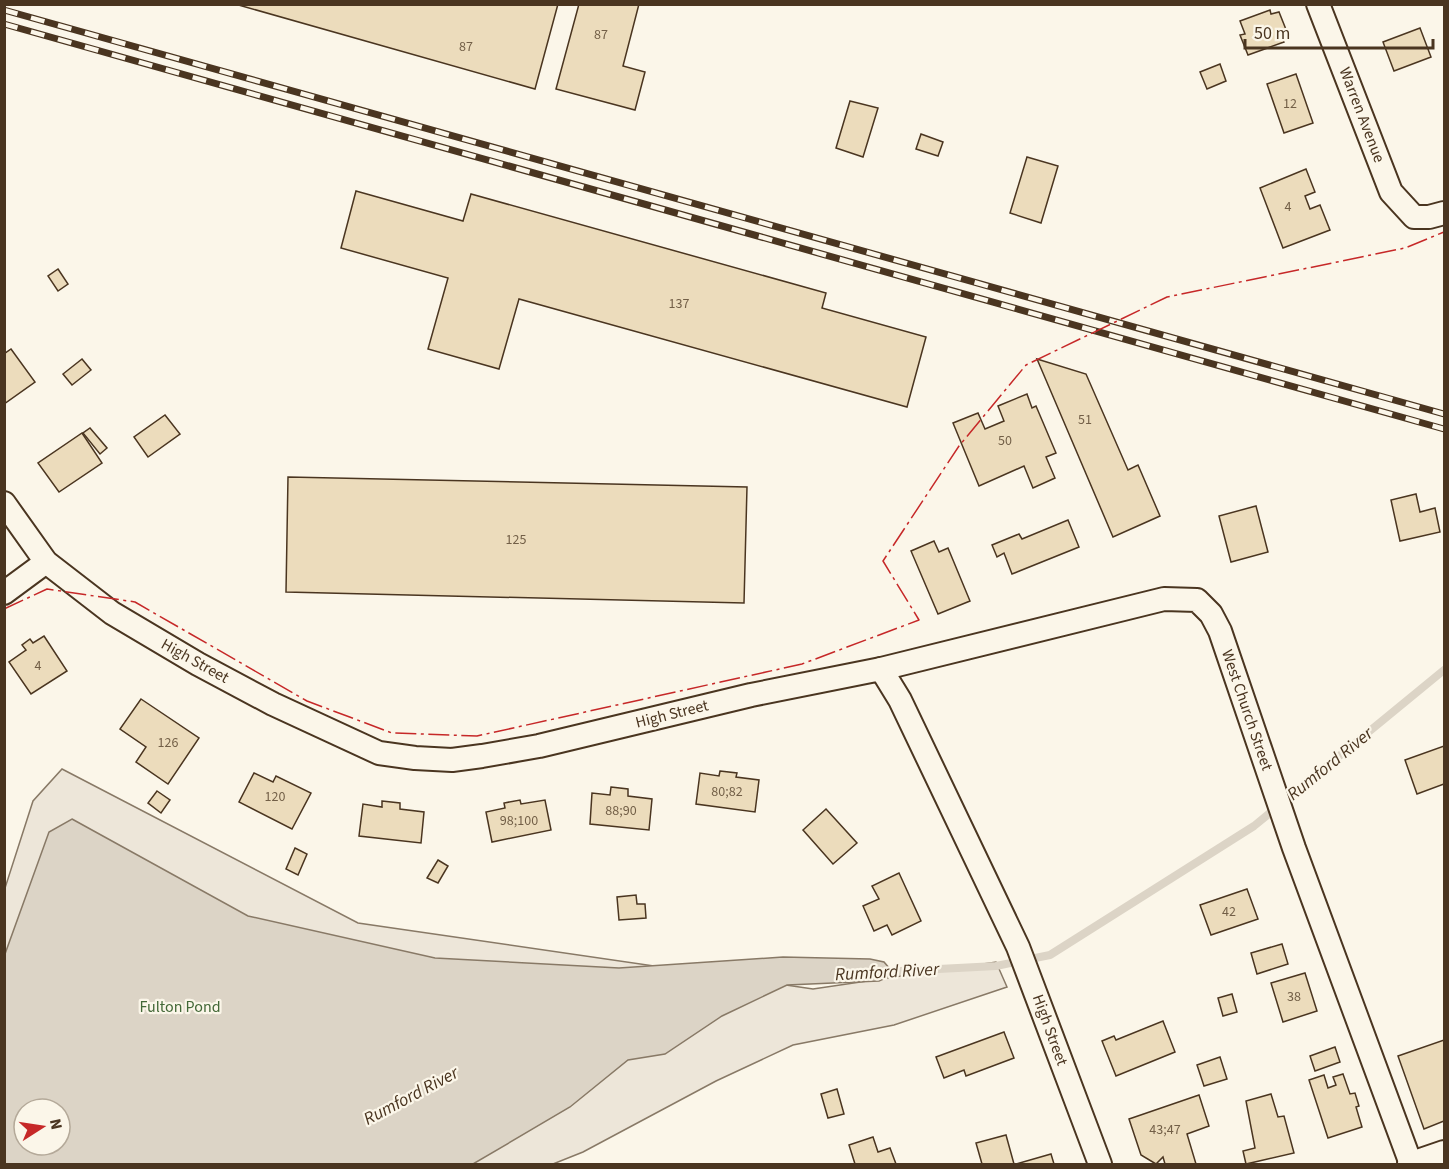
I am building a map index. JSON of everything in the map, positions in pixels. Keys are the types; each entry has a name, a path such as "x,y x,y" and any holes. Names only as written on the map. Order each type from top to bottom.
{"street":[{"name":"Warren Avenue","path":"1318,4 1391,192 1402,207 1416,217 1444,213"},
{"name":"High Street","path":"4,503 46,562 112,613 273,704 379,753 415,759 452,760 539,746 751,695 881,669 900,700 1018,946 1100,1164"},
{"path":"4,593 46,562"},
{"name":"West Church Street","path":"881,669 1164,599 1197,600 1211,614 1220,632 1275,792 1410,1164"},
{"path":"1410,1164 1444,1152"}],"green space":[{"name":"Fulton Pond","path":"62,769 358,923 813,989 996,962 1007,987 894,1025 793,1045 716,1081 583,1152 553,1164 5,1164 5,888 33,801"}],"water":[{"name":"Fulton Pond","path":"72,819 248,916 435,958 619,968 783,957 870,959 884,962 890,969 888,977 879,981 787,985 722,1016 665,1054 628,1060 570,1107 473,1164 5,1164 5,954 49,832"}],"building":[{"path":"235,4 558,4 535,89"},
{"path":"579,4 639,4 623,66 645,72 635,110 556,89"},
{"path":"1270,10 1271,14 1279,12 1287,32 1281,34 1284,42 1248,55 1240,35 1245,34 1240,21"},
{"path":"1420,28 1431,57 1394,71 1383,42"},
{"path":"1220,64 1226,81 1207,89 1200,72"},
{"path":"1296,74 1313,123 1284,133 1267,84"},
{"path":"850,101 878,108 863,157 836,148"},
{"path":"921,134 943,142 938,156 916,149"},
{"path":"1027,157 1058,166 1041,223 1010,213"},
{"path":"1306,169 1315,192 1305,196 1310,209 1320,205 1330,230 1283,248 1260,188"},
{"path":"356,191 463,221 471,194 826,293 822,308 926,337 907,407 519,299 499,369 428,349 448,278 341,248"},
{"path":"58,269 68,284 58,291 48,276"},
{"path":"11,349 35,382 4,404 4,354"},
{"path":"82,359 91,370 72,385 63,374"},
{"path":"1037,359 1086,374 1128,470 1138,465 1160,516 1113,537"},
{"path":"1027,394 1032,408 1036,406 1056,453 1046,457 1055,478 1033,488 1024,466 979,486 953,423 978,413 985,429 1004,421 998,406"},
{"path":"165,415 180,434 148,457 134,437"},
{"path":"90,428 107,448 100,454 83,433"},
{"path":"82,433 102,463 59,492 38,463"},
{"path":"288,477 747,487 744,603 286,592"},
{"path":"1416,494 1420,512 1435,508 1440,532 1400,541 1391,500"},
{"path":"1256,506 1268,552 1231,562 1219,516"},
{"path":"1068,520 1079,547 1012,574 1004,553 997,557 992,545 1019,534 1022,539"},
{"path":"934,541 939,552 948,548 970,601 938,614 911,551"},
{"path":"44,636 67,671 31,694 9,662 26,650 22,645 30,639 33,643"},
{"path":"141,699 199,738 168,784 136,762 146,747 120,729"},
{"path":"1444,746 1444,784 1417,794 1405,760"},
{"path":"720,771 737,773 736,777 759,780 755,812 696,804 700,773 719,776"},
{"path":"254,773 273,782 276,776 311,793 292,829 239,802"},
{"path":"611,787 628,789 628,796 652,799 649,830 590,824 592,793 610,795"},
{"path":"157,791 170,800 161,813 148,803"},
{"path":"520,800 521,804 545,800 551,830 492,842 486,812 505,808 504,803"},
{"path":"382,801 400,803 400,809 424,812 421,843 359,836 363,804 382,807"},
{"path":"826,809 857,843 833,864 803,830"},
{"path":"295,848 307,854 298,875 286,869"},
{"path":"438,860 448,866 438,883 427,878"},
{"path":"899,873 921,921 892,935 887,925 874,931 863,906 879,899 872,886"},
{"path":"1247,889 1258,919 1211,935 1200,905"},
{"path":"636,895 637,904 645,904 646,918 619,920 617,897"},
{"path":"1282,944 1288,964 1257,974 1251,953"},
{"path":"1305,973 1317,1011 1283,1022 1271,983"},
{"path":"1232,994 1237,1012 1223,1016 1218,998"},
{"path":"1163,1021 1175,1052 1116,1076 1102,1041 1114,1036 1116,1040"},
{"path":"1004,1032 1014,1058 966,1076 964,1070 944,1078 936,1057"},
{"path":"1444,1040 1444,1121 1424,1129 1398,1056"},
{"path":"1335,1047 1340,1062 1315,1071 1310,1056"},
{"path":"1220,1057 1227,1079 1204,1086 1197,1065"},
{"path":"1343,1074 1350,1094 1355,1093 1359,1106 1356,1107 1362,1127 1328,1138 1309,1080 1324,1075 1328,1088 1336,1085 1333,1077"},
{"path":"837,1089 844,1114 828,1118 821,1094"},
{"path":"1271,1094 1278,1117 1284,1116 1294,1153 1246,1164 1243,1151 1255,1148 1246,1101"},
{"path":"1199,1095 1209,1126 1187,1134 1196,1164 1165,1164 1163,1157 1156,1164 1141,1155 1129,1119"},
{"path":"1006,1135 1014,1164 982,1164 976,1143"},
{"path":"873,1137 878,1152 890,1148 896,1164 855,1164 849,1145"},
{"path":"1051,1154 1054,1164 1016,1164"}],"waterway":[{"name":"Rumford River","path":"881,972 996,966 1050,955 1254,826 1444,670"}],"railway":[{"path":"4,10 1444,414"},
{"path":"4,24 1444,429"}],"power":[{"path":"4,609 47,589 135,602 307,701 392,733 477,736 802,664 919,620 883,561 959,446 1026,365 1167,297 1405,248 1444,232"}]}
